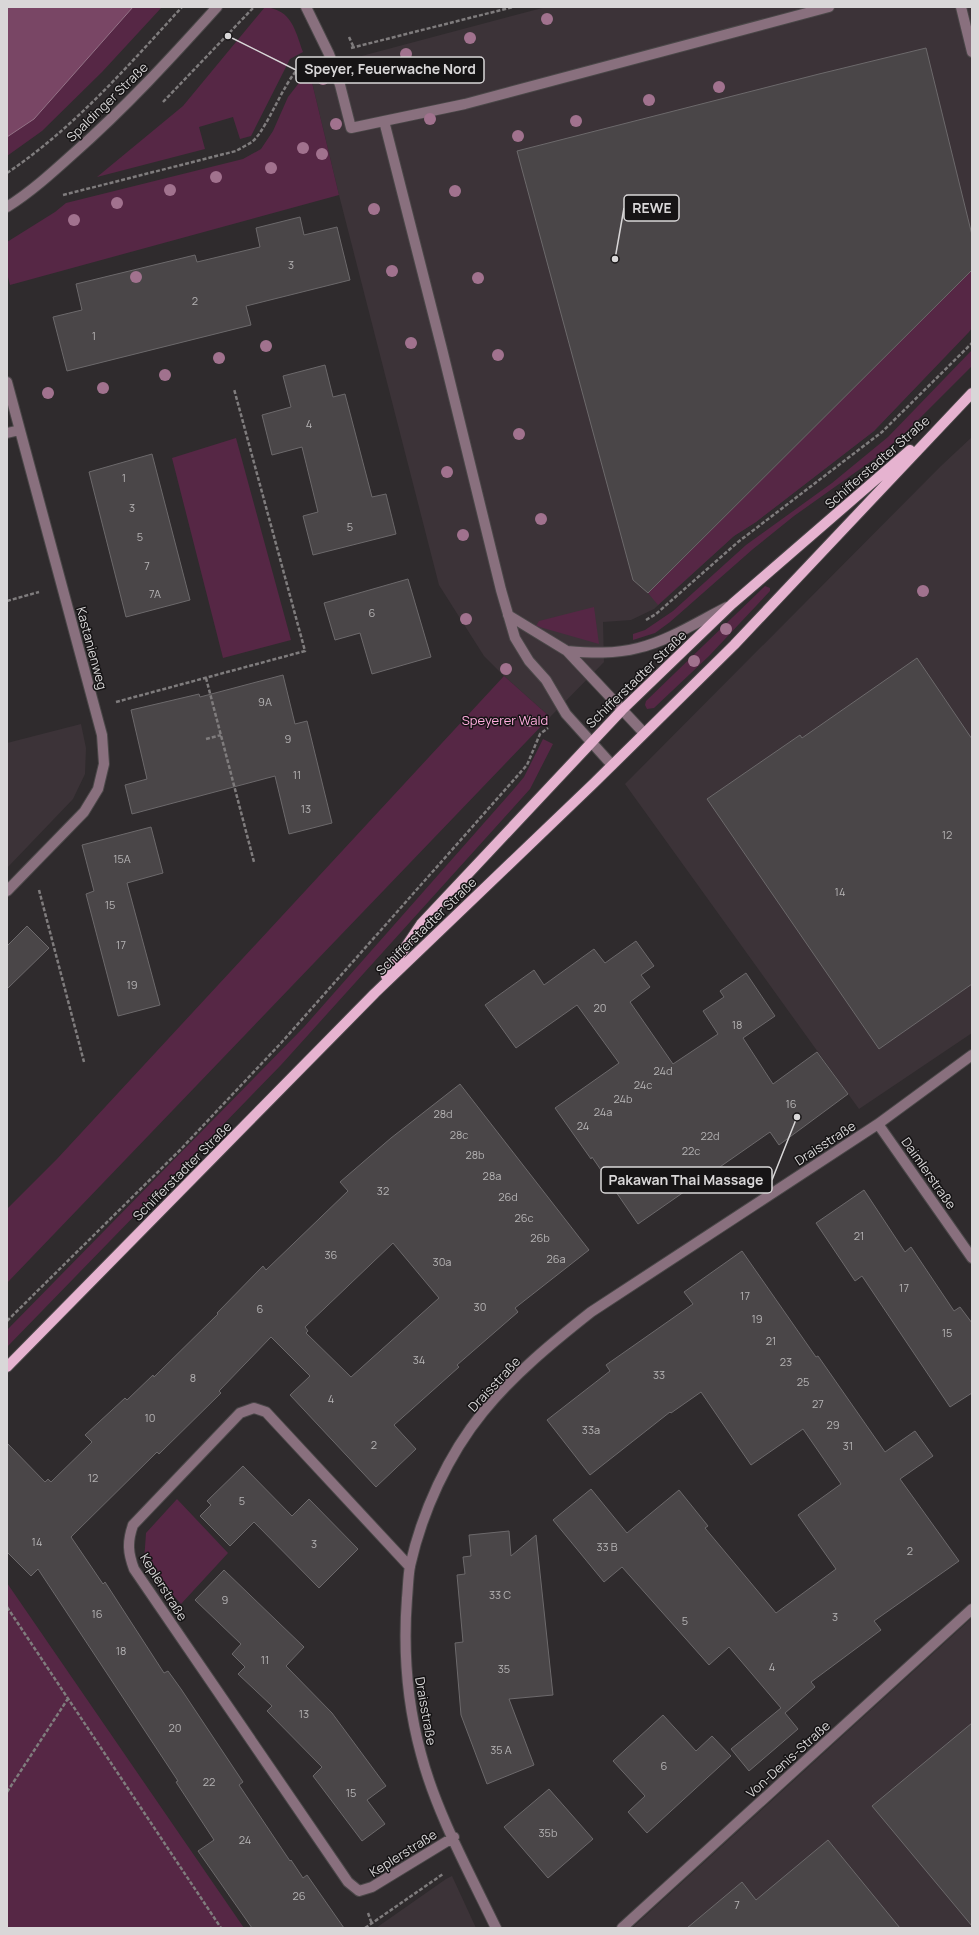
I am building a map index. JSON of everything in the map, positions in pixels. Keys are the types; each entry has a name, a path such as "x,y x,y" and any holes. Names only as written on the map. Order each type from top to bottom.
{"main road":[{"name":"Schifferstadter Straße","path":"7,1367 375,993 612,765 734,645 972,393"},
{"name":"Schifferstadter Straße","path":"375,993 421,924 590,742 732,604 949,416"}],"street":[{"name":"Spaldinger Straße","path":"7,206 54,171 104,127 142,89 217,7"},
{"path":"306,7 329,54 340,85 351,128 465,104 829,7"},
{"path":"961,7 972,52"},
{"path":"384,121 515,638 529,661 546,680 566,714 612,765"},
{"name":"Kastanienweg","path":"7,382 102,735 104,764 98,789 84,812 7,891"},
{"path":"7,433 20,430"},
{"path":"567,651 593,653 638,648 681,630 732,604"},
{"path":"508,615 567,651 644,733"},
{"name":"Draisstraße","path":"496,1928 436,1796 421,1756 410,1713 406,1670 406,1634 410,1567 424,1520 440,1481 473,1425 508,1384 558,1338 591,1312 878,1124 972,1055"},
{"name":"Daimlerstraße","path":"878,1124 972,1258"},
{"name":"Keplerstraße","path":"410,1567 266,1412 254,1408 240,1413 133,1525 128,1539 129,1555 134,1569 348,1882 359,1891 372,1888 454,1837"},
{"name":"Von-Denis-Straße","path":"622,1928 972,1609"}],"path":[{"path":"7,173 34,155 113,82 182,7"},
{"path":"34,155 54,171 63,195 236,151 252,142 265,125 294,75 304,63 329,54 513,7"},
{"path":"94,708 305,651 234,389"},
{"path":"7,601 62,586"},
{"path":"206,678 254,862"},
{"path":"206,739 221,736"},
{"path":"32,866 84,1062"},
{"path":"7,1607 69,1697 221,1928"},
{"path":"7,1792 69,1697"},
{"path":"365,1928 464,1860"}],"shaded area":[{"path":"7,7 133,7 34,119 7,137"},
{"path":"546,7 972,7 972,328 874,431 756,522 734,536 654,609 631,620 603,622 604,662 550,717 484,656 439,585 339,195 309,70"},
{"path":"972,437 972,1033 859,1109 625,784 941,466"},
{"path":"81,724 86,748 85,774 73,799 7,868 7,743"},
{"path":"972,1618 972,1928 632,1928"},
{"path":"452,1876 476,1928 376,1928 446,1879"}],"green space":[{"path":"133,7 162,7 102,72 42,131 7,156 7,137 34,119"},
{"path":"265,7 281,12 287,17 295,29 303,52 290,59 251,136 240,139 233,117 199,127 205,149 97,177 183,106"},
{"path":"309,70 339,195 10,285 7,273 7,242 55,212 66,203 243,159 261,149 273,131 288,97"},
{"path":"972,270 972,328 969,332 874,431 756,522 734,536 658,605 648,593"},
{"path":"972,350 972,366 905,433 877,457 794,516 753,549 670,622 655,633 633,640 633,634 645,630 673,611 746,545 832,483 888,437"},
{"path":"236,438 291,640 223,658 172,458"},
{"path":"765,586 770,588 770,591 709,656 654,708 647,709 645,705 646,701"},
{"path":"594,607 599,644 536,626 539,621"},
{"name":"Speyerer Wald","path":"504,676 550,717 7,1283 7,1209 57,1159"},
{"path":"543,739 553,744 530,789 281,1065 7,1347 7,1330 304,1027 514,789 524,777"},
{"path":"177,1499 228,1553 181,1604 144,1562 146,1533"},
{"path":"7,1583 244,1928 7,1928"}],"building":[{"path":"926,48 972,235 972,270 648,593 633,580 517,151"},
{"path":"300,217 304,235 337,227 350,280 246,306 251,325 67,371 53,317 82,310 76,284 195,255 197,262 260,247 256,228"},
{"path":"325,365 333,397 345,394 372,497 386,494 396,534 313,555 303,516 318,512 302,447 272,455 262,415 291,407 283,376"},
{"path":"152,454 190,600 126,617 89,472"},
{"path":"408,579 431,657 372,674 360,633 335,640 324,603"},
{"path":"917,658 972,739 972,984 879,1049 707,799 800,735 802,738"},
{"path":"283,675 295,724 307,721 332,823 289,834 275,776 132,814 125,785 147,779 131,710 199,694 200,697"},
{"path":"151,827 163,873 127,883 160,1005 118,1016 86,894 94,891 82,845"},
{"path":"27,926 49,948 7,989 7,946"},
{"path":"636,941 654,966 641,975 650,987 630,1002 673,1064 718,1034 703,1011 724,997 720,991 746,973 775,1016 743,1038 773,1084 817,1052 848,1094 779,1145 770,1132 638,1224 592,1157 591,1159 555,1108 619,1063 577,1005 516,1048 485,1005 534,970 544,985 594,949 605,963"},
{"path":"460,1084 589,1250 515,1308 518,1312 457,1365 459,1367 394,1425 416,1449 376,1487 290,1395 310,1376 271,1337 219,1391 221,1393 159,1454 157,1452 71,1537 103,1584 105,1582 164,1673 168,1671 181,1689 243,1782 239,1785 290,1861 291,1860 303,1878 307,1875 344,1928 252,1928 198,1851 214,1840 176,1782 178,1781 38,1569 31,1576 7,1552 7,1443 45,1482 48,1479 51,1482 92,1442 85,1435 125,1398 127,1400 153,1375 154,1377 218,1314 217,1313 263,1266 266,1270 348,1191 340,1182 391,1138","holes":["393,1243 439,1298 351,1377 306,1333 308,1331 305,1327"]},
{"path":"864,1190 905,1252 911,1247 954,1311 960,1307 972,1323 972,1393 950,1407 862,1276 855,1281 816,1223"},
{"path":"742,1251 885,1452 915,1431 933,1456 900,1479 959,1561 874,1621 881,1630 811,1682 815,1687 785,1713 798,1729 749,1771 731,1749 781,1708 729,1647 709,1665 622,1567 604,1582 553,1520 591,1489 627,1533 679,1490 708,1526 705,1528 776,1613 836,1569 798,1515 841,1484 803,1429 751,1465 701,1392 671,1413 670,1412 590,1475 547,1420 610,1371 606,1365 693,1304 684,1292"},
{"path":"243,1466 292,1516 309,1499 358,1549 319,1588 254,1522 230,1546 200,1516 211,1505 207,1501"},
{"path":"509,1531 511,1556 536,1535 553,1695 509,1699 534,1765 487,1784 461,1715 455,1643 463,1642 457,1575 465,1574 463,1557 471,1556 469,1535"},
{"path":"224,1570 304,1647 286,1666 332,1713 386,1786 367,1800 385,1824 362,1841 313,1776 322,1767 267,1711 272,1706 238,1674 245,1667 232,1654 241,1644 195,1600"},
{"path":"663,1715 696,1751 712,1736 731,1756 647,1833 628,1812 645,1796 613,1761"},
{"path":"972,1723 972,1926 872,1806"},
{"path":"549,1789 593,1839 548,1878 504,1827"},
{"path":"828,1840 900,1928 687,1928 742,1882 756,1900"}],"place":[{"name":"Speyer, Feuerwache Nord","path":"228,36"},
{"name":"REWE","path":"615,259"},
{"name":"Pakawan Thai Massage","path":"797,1117"}]}
